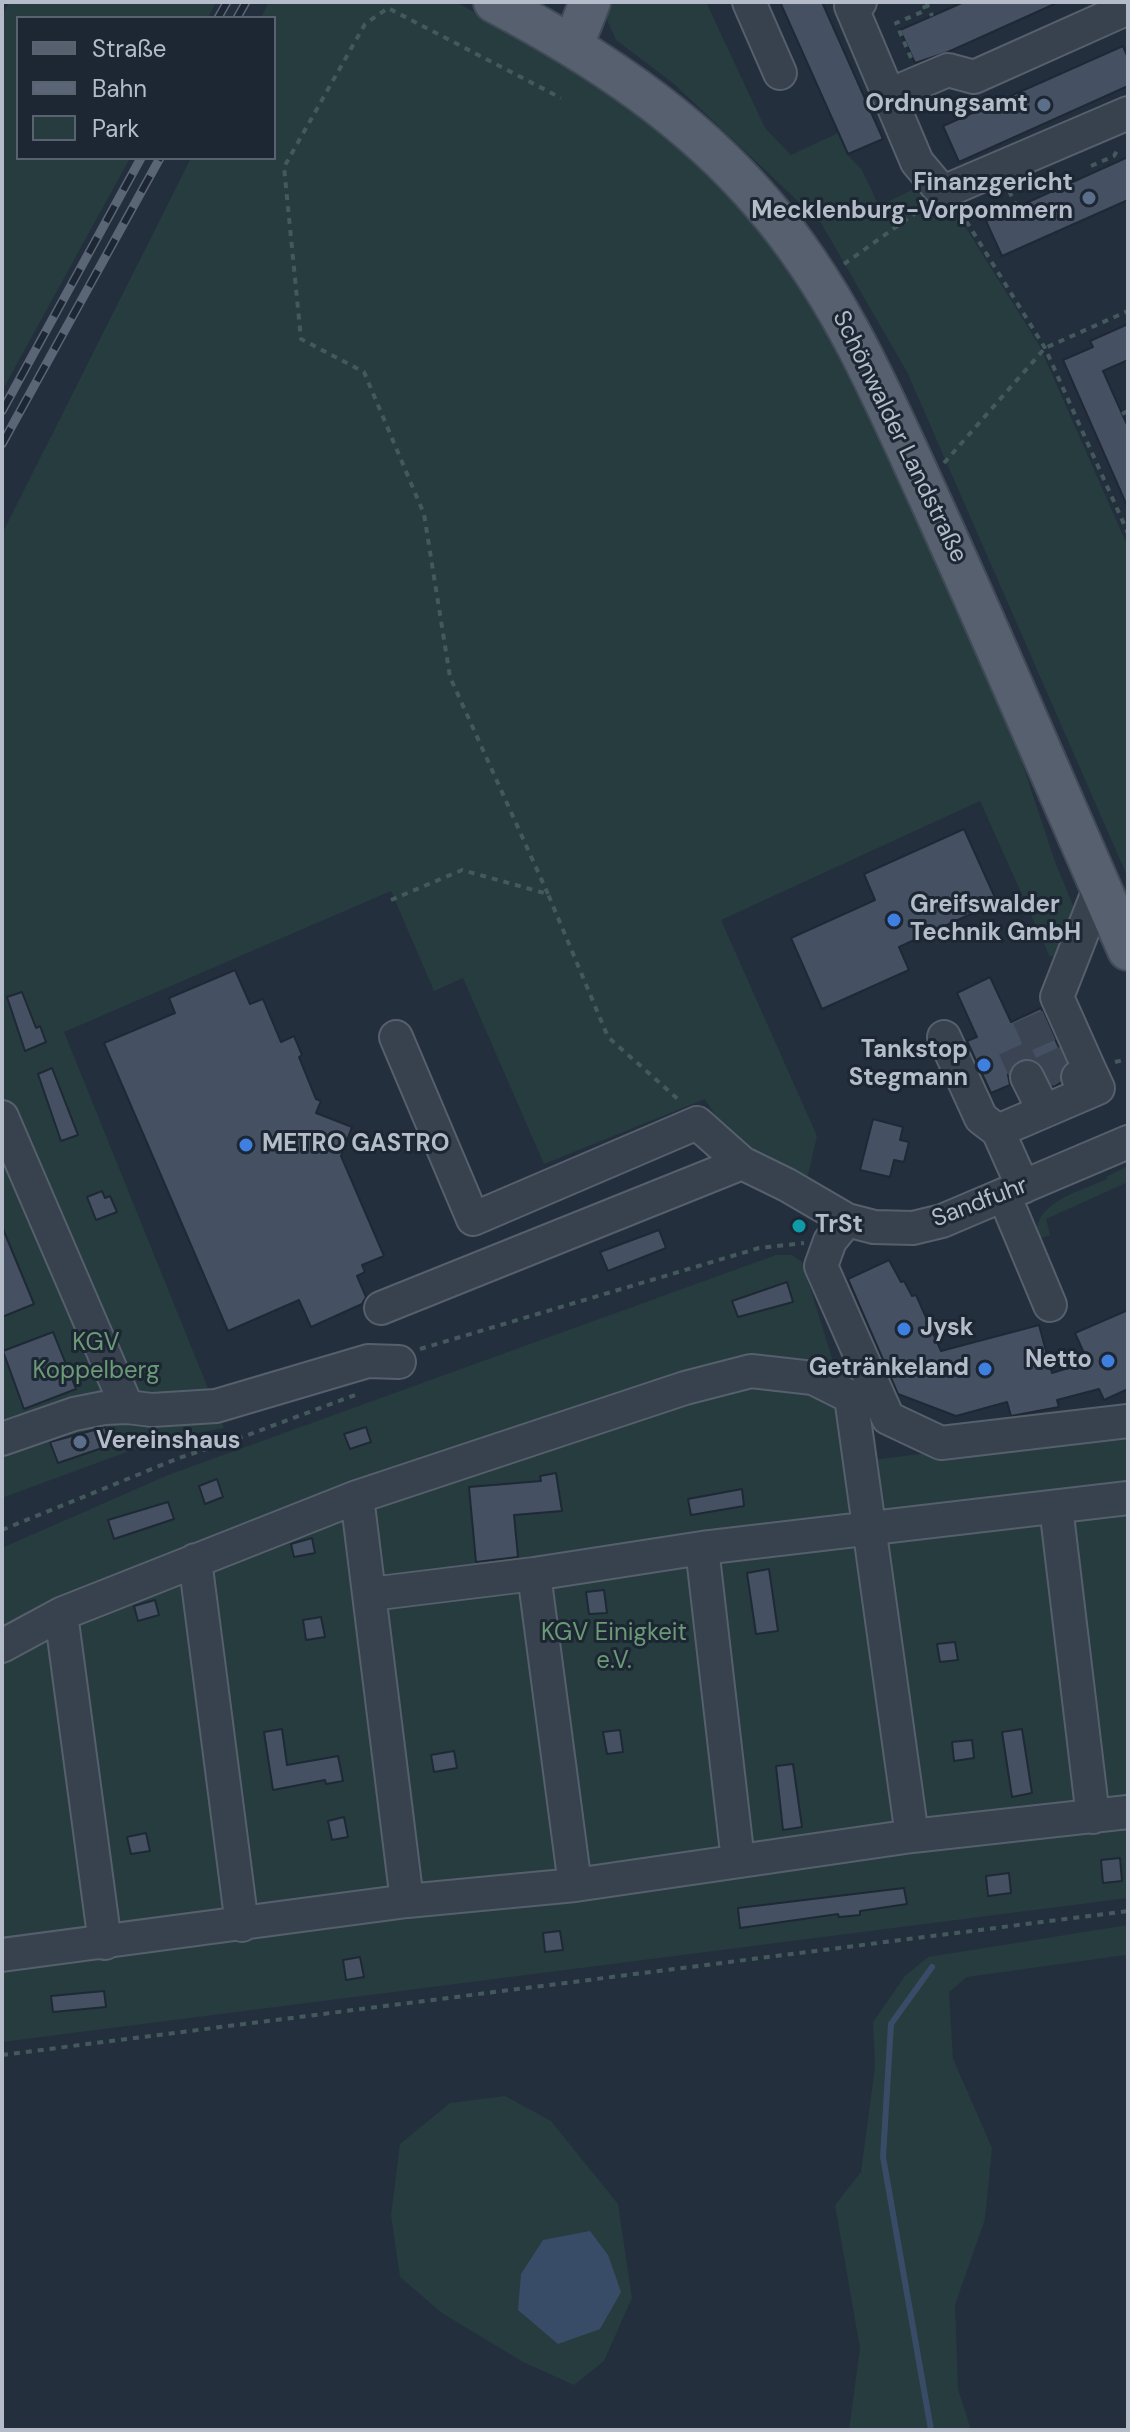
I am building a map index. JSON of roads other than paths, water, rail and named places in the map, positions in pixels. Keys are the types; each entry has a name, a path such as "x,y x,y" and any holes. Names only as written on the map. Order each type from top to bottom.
{"main road":[{"name":"Schönwalder Landstraße","path":"494,2 540,12 573,45 658,104 724,162 790,237 822,283 874,375 1002,657 1128,950"},
{"path":"573,45 590,2"}],"street":[{"path":"749,2 780,73"},
{"path":"860,2 851,6 917,162 938,187 948,190 1128,113"},
{"path":"889,95 948,70 974,77 1128,8"},
{"path":"998,1131 1036,1089 1098,1088 1070,1042 1100,887"},
{"name":"Sandfuhr","path":"396,1037 473,1219 697,1123 742,1163 847,1220 874,1227 913,1228 942,1221 1128,1142"},
{"path":"944,1037 981,1118 998,1131 1050,1305"},
{"path":"2,1117 127,1407"},
{"path":"381,1308 742,1163"},
{"path":"847,1220 830,1241 821,1266 863,1395 871,1530 912,1836"},
{"path":"2,1439 74,1414 127,1407 152,1410 216,1406 368,1361 399,1362"},
{"path":"2,1646 61,1614 357,1497 685,1388 751,1371 813,1378 863,1395 888,1418 941,1443 1128,1421"},
{"path":"357,1497 407,1901"},
{"path":"371,1594 534,1574 702,1548 1128,1498"},
{"path":"1056,1507 1093,1817"},
{"path":"702,1548 738,1861"},
{"path":"195,1560 242,1925"},
{"path":"534,1574 575,1885"},
{"path":"61,1614 105,1943"},
{"path":"2,1955 407,1901 575,1885 912,1836 1128,1812"}],"water":[{"path":"590,2231 608,2255 621,2292 600,2329 558,2344 518,2310 521,2274 543,2240"}],"waterway":[{"path":"931,2430 883,2157 891,2024 932,1967"}],"tunnel":[{"path":"1027,1077 1011,1042 1054,1023"},
{"path":"1039,1074 1070,1060"}],"railway":[{"path":"219,16 227,2"},
{"path":"238,16 246,2"},
{"path":"2,411 140,160"},
{"path":"2,444 159,160"}],"place":[{"name":"Ordnungsamt","path":"1044,105"},
{"name":"Finanzgericht Mecklenburg-Vorpommern","path":"1089,198"},
{"name":"Greifswalder Technik GmbH","path":"894,920"},
{"name":"Tankstop Stegmann","path":"984,1065"},
{"name":"METRO GASTRO","path":"246,1145"},
{"name":"TrSt","path":"799,1226"},
{"name":"Jysk","path":"904,1329"},
{"name":"Netto","path":"1108,1361"},
{"name":"Getränkeland","path":"985,1369"},
{"name":"Vereinshaus","path":"80,1442"}],"park label":[{"name":"KGV Koppelberg","path":"96,1358"},
{"name":"KGV Einigkeit e.V.","path":"614,1648"}]}
